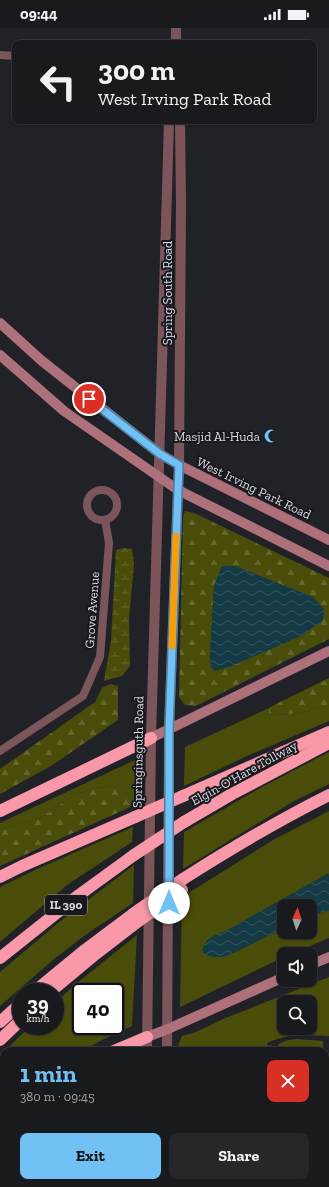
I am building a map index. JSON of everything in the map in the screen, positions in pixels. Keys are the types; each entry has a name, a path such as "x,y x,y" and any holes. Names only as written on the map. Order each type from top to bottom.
{"highway":[{"path":"0,877 329,732"},
{"path":"0,811 151,738"},
{"name":"Elgin-O'Hare Tollway","path":"0,958 73,899 134,855 184,822 232,794 329,743"},
{"path":"45,983 84,950 133,920 229,850 301,809 329,795"},
{"path":"61,983 133,920"},
{"path":"0,1022 12,1011"},
{"path":"0,1040 12,1029"},
{"path":"123,1047 147,1037"}],"main road":[{"name":"West Irving Park Road","path":"0,323 42,361 160,454 329,540"},
{"path":"0,355 64,411 159,478 178,490 329,566"},
{"path":"151,738 329,651"},
{"path":"317,962 329,957"},
{"path":"147,1037 277,980"}],"street":[{"path":"176,28 176,40"},
{"path":"0,55 12,56"},
{"name":"Spring South Road","path":"160,454 169,124"},
{"name":"Spring South Road","path":"179,465 181,204 180,124"},
{"name":"Springinsguth Road","path":"147,1047 151,738 160,454"},
{"path":"167,1047 169,730 179,465"},
{"name":"Grove Avenue","path":"0,751 82,696 86,690 100,657 109,543 105,520"}],"green space":[{"path":"185,511 194,513 329,578 329,639 196,706 185,705 179,697 183,517","holes":["222,566 210,658 214,586"]},
{"path":"124,548 132,549 134,563 129,620 130,666 122,676 104,681 111,641 116,550"},
{"path":"329,678 329,705 284,715 269,713 269,708 274,705"},
{"path":"111,684 118,686 118,720 51,766 0,794 0,769 95,702 102,688"},
{"path":"329,705 329,721 249,755 184,786 185,747 269,708 269,713 284,715 299,713"},
{"path":"329,752 329,784 294,801 183,869 184,832 262,787"},
{"path":"135,760 134,803 127,794 115,786 95,788 74,795 39,819 0,829 0,823"},
{"path":"115,786 127,794 134,803 128,808 0,866 0,829 39,819 74,795 95,788"},
{"path":"329,811 329,873 283,899 277,899 277,902 228,930 210,938 233,953 277,931 277,939 317,939 317,914 329,910 329,938 308,947 277,947 277,960 180,1007 182,897 273,840"},
{"path":"133,827 132,842 67,885 0,942 0,887"},
{"path":"134,865 133,903 88,933 54,959 26,983 12,983 12,996 0,1006 0,972 58,923"},
{"path":"137,935 132,1026 124,1030 124,983 77,983"},
{"path":"329,977 329,1036 298,1035 317,1035 317,995 284,995 304,987 317,987 317,982"},
{"path":"72,988 72,1035 113,1035 89,1047 9,1047 21,1035 64,1035 64,995"},
{"path":"277,998 277,1035 298,1035 284,1037 267,1043 270,1047 178,1047 182,1036 196,1032 223,1019"},
{"path":"296,1039 323,1041 323,1047 277,1047 286,1041"}],"water":[{"path":"222,566 235,566 313,597 324,609 323,620 301,636 232,666 215,671 211,667 210,658 214,586"},
{"path":"329,873 329,910 317,914 317,899 283,899"},
{"path":"277,902 277,931 224,957 205,955 202,950 206,942 212,937 228,930"}],"slow traffic":[{"path":"172,646 176,536"}],"place":[{"name":"Masjid Al-Huda","path":"271,436"}],"route":[{"path":"89,399 160,454 179,465 170,686 169,903"}]}
